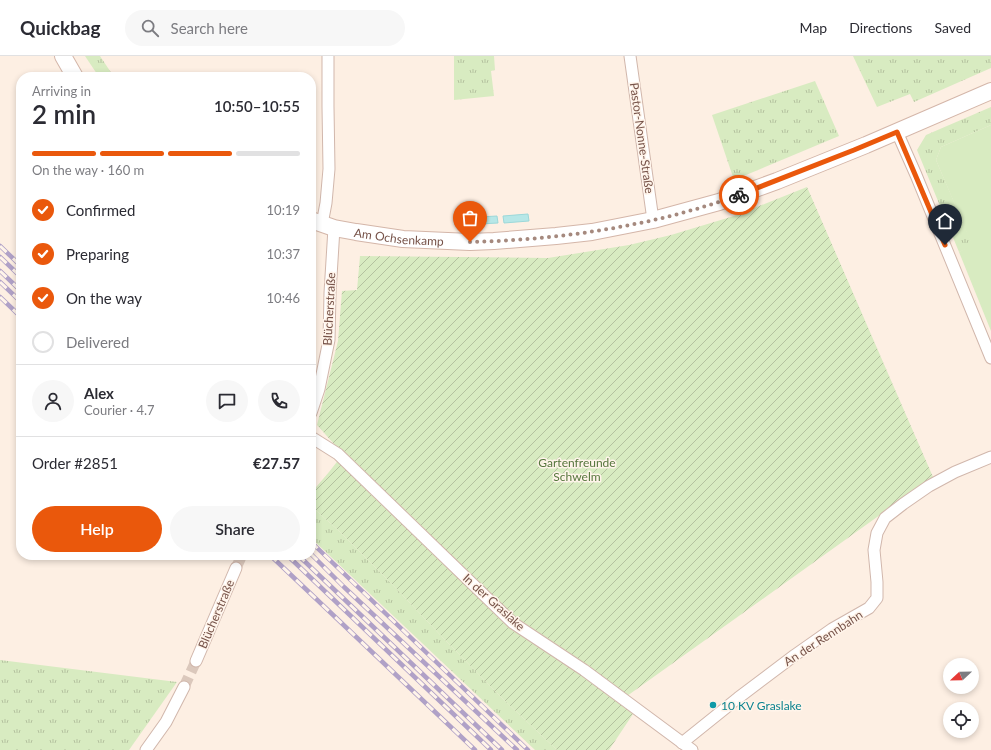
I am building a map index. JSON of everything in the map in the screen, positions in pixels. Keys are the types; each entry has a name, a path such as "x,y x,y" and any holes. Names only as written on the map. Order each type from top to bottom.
{"main road":[{"path":"63,56 72,72"},
{"name":"Am Ochsenkamp","path":"322,224 367,235 403,239 470,242 592,232 653,220 726,200 777,181 897,132 991,91"}],"street":[{"name":"Blücherstraße","path":"316,398 329,340 330,293 322,224 326,203 329,169 328,56"},
{"name":"Pastor-Nonne-Straße","path":"630,56 653,220"},
{"path":"897,132 991,358"},
{"name":"In der Graslake","path":"316,439 338,454 513,623 584,670 692,750"},
{"name":"An der Rennbahn","path":"682,743 804,648 832,629 869,608 876,598 877,582 874,550 877,534 885,518 929,486 955,472 991,457"},
{"name":"Blücherstraße","path":"196,661 236,568"},
{"path":"146,750 166,722 184,687"}],"green space":[{"path":"85,56 100,56 111,72 96,72"},
{"path":"454,56 494,56 495,70 491,71 494,96 454,100"},
{"path":"853,56 991,56 991,68 914,102 910,94 877,107"},
{"path":"815,81 839,136 734,180 712,115"},
{"path":"991,107 991,125 941,147 936,160 973,246 959,252 917,150 926,135"},
{"path":"991,125 991,331 959,252 972,245 936,160 941,147"},
{"name":"Gartenfreunde Schwelm","path":"807,187 933,477 620,701 635,711 609,750 557,750 501,697 387,579 316,510 316,487 343,454 317,425 338,341 342,291 357,290 360,256 548,258 629,245 671,235 734,216"},
{"path":"316,510 387,579 501,697 557,750 535,750 316,543"},
{"path":"0,660 177,682 129,750 0,750"}],"water":[{"path":"528,214 529,221 504,223 503,216"},
{"path":"497,216 498,223 461,225 462,218"}],"tunnel":[{"path":"236,568 240,560"},
{"path":"184,687 196,661"}],"railway":[{"path":"0,246 16,261"},
{"path":"0,257 16,272"},
{"path":"0,271 16,286"},
{"path":"0,282 16,297"},
{"path":"0,297 16,312"},
{"path":"316,547 528,750"},
{"path":"316,559 517,750"},
{"path":"275,560 475,750"},
{"path":"292,560 491,750"},
{"path":"303,560 502,750"}],"way so far":[{"path":"470,242 592,232 653,220 739,195"}],"place":[{"name":"10 KV Graslake","path":"713,705"}],"route":[{"path":"739,195 897,132 945,245"}]}
